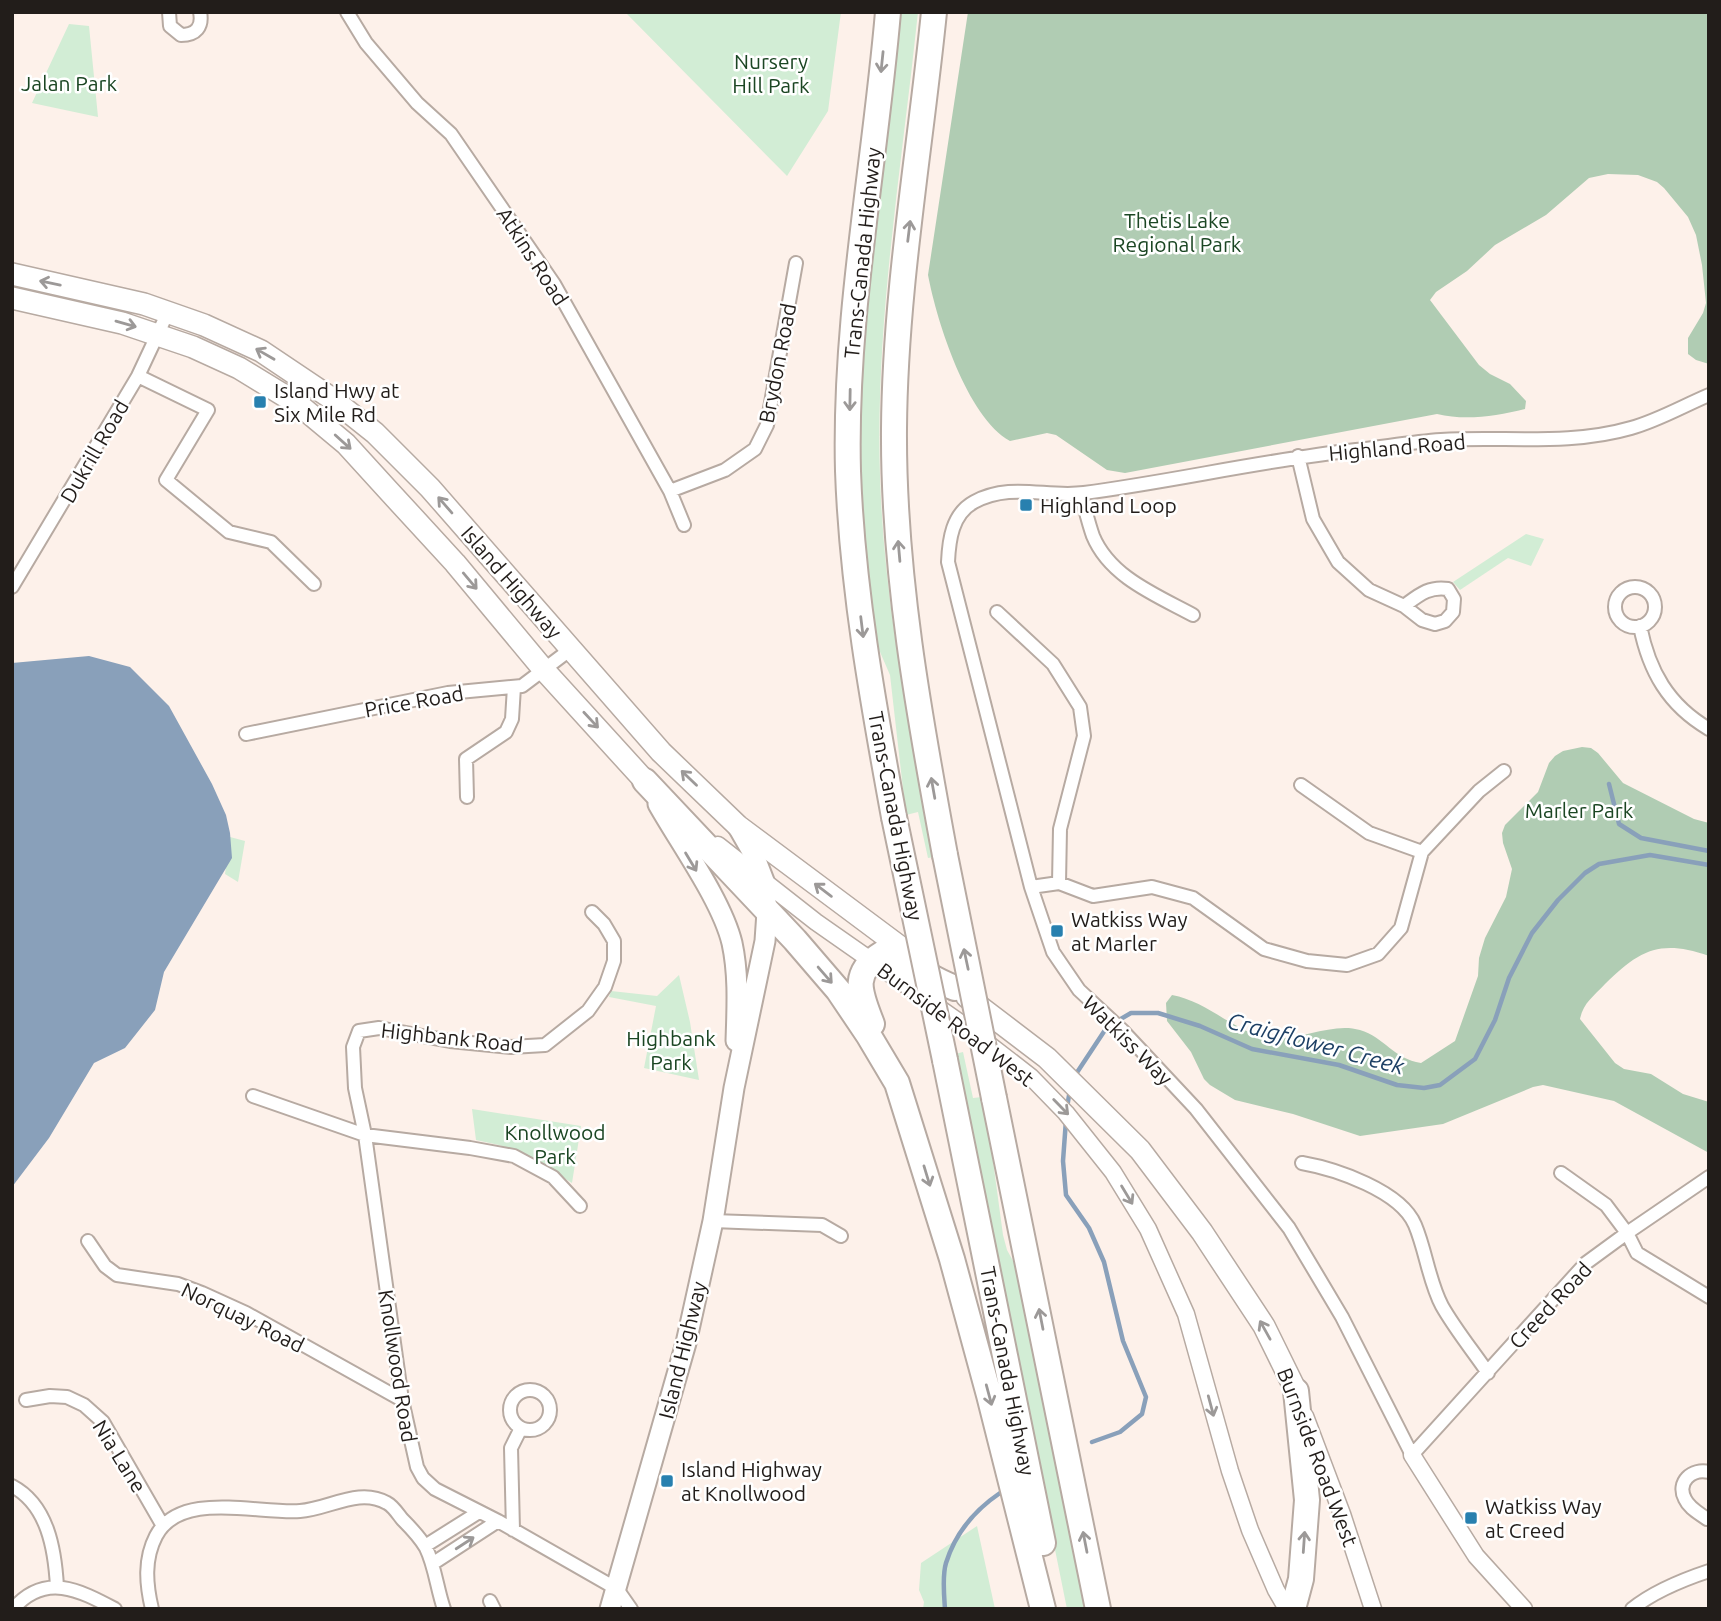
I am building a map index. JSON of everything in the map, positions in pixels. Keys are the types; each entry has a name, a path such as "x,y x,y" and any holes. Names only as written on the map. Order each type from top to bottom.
{"highway":[{"name":"Trans-Canada Highway","path":"888,12 854,322 848,470 853,550 864,639 894,817 1056,1609"},
{"name":"Trans-Canada Highway","path":"934,12 901,299 894,432 896,509 902,581 919,716 945,855 1098,1609"},
{"path":"645,781 838,990 897,1083"},
{"path":"955,988 933,980 900,959 883,953 870,961 861,974 860,995 897,1083 952,1259 1043,1609"},
{"path":"1293,1609 1301,1579 1307,1500 1296,1391"}],"main road":[{"name":"Island Highway","path":"12,274 103,294 204,325 261,351 331,398 375,433 430,488 661,751 738,826 754,855 764,881 767,912 765,941 734,1088 713,1221 686,1343 610,1609"},
{"name":"Island Highway","path":"12,298 159,334 239,368 298,404 346,444 455,563 544,670 645,781 716,904 732,941 737,1002 734,1088"},
{"name":"Burnside Road West","path":"738,826 1054,1064 1088,1097 1140,1150 1202,1232 1264,1326 1296,1391"}],"street":[{"path":"169,12 170,26 174,32 181,35 195,32 200,26 200,12"},
{"name":"Atkins Road","path":"347,12 366,43 417,103 450,134 554,284 670,491 684,525"},
{"name":"Brydon Road","path":"670,491 725,470 755,449 767,425 796,263"},
{"name":"Dukrill Road","path":"12,587 138,376 168,312"},
{"path":"138,376 208,410 166,480 229,532 271,541 314,584"},
{"name":"Highland Road","path":"1081,494 1298,456 1441,440 1581,439 1632,428 1709,395"},
{"path":"1298,456 1313,519 1338,562 1369,590 1404,606"},
{"name":"Watkiss Way","path":"1081,494 1010,491 977,500 959,515 949,543 948,562 1031,887 1053,952 1079,990 1122,1030 1196,1109 1289,1228 1342,1317 1412,1455 1476,1556 1524,1609"},
{"path":"1081,494 1094,537 1111,564 1137,585 1193,615"},
{"path":"998,612 1053,664 1080,707 1084,736 1060,829 1059,883"},
{"path":"1640,626 1645,650 1663,689 1689,716 1709,729"},
{"name":"Price Road","path":"246,734 448,693 522,686 571,649"},
{"path":"467,797 466,759 506,732 512,719 514,687"},
{"path":"1031,887 1059,883 1093,896 1152,887 1193,898 1264,949 1307,961 1347,965 1378,954 1401,928 1422,852 1479,791 1504,771"},
{"name":"Burnside Road West","path":"645,781 764,881 870,961 969,1028 1031,1077 1089,1139 1148,1229 1186,1314 1230,1471 1250,1530 1287,1609"},
{"path":"1301,785 1369,833 1422,852"},
{"name":"Highbank Road","path":"359,1031 379,1028 450,1041 511,1047 545,1045 588,1011 605,987 610,974 614,961 614,941 604,924 592,912"},
{"name":"Knollwood Road","path":"359,1031 353,1047 355,1088 365,1135 402,1400 412,1452 423,1478 435,1489 498,1521 617,1589"},
{"path":"253,1096 365,1135 470,1147 514,1156 553,1177 580,1206"},
{"path":"1302,1163 1318,1166 1381,1189 1402,1205 1414,1223 1441,1305 1488,1373"},
{"path":"1562,1173 1606,1205 1637,1253 1709,1297"},
{"name":"Creed Road","path":"1412,1455 1586,1263 1709,1177"},
{"path":"713,1221 822,1224 841,1237"},
{"name":"Norquay Road","path":"88,1241 105,1266 117,1275 178,1284 202,1293 246,1313 402,1400"},
{"name":"Burnside Road West","path":"1296,1391 1342,1514 1373,1609"},
{"name":"Nia Lane","path":"26,1400 50,1396 67,1397 84,1405 103,1422 163,1525"},
{"path":"513,1530 511,1448 521,1428"},
{"path":"1709,1472 1702,1470 1692,1473 1685,1479 1682,1488 1683,1497 1689,1506 1708,1518 1709,1534"},
{"path":"12,1486 21,1491 47,1526 55,1551 57,1587"},
{"path":"151,1609 147,1568 149,1549 163,1525 172,1517 201,1508 298,1511 364,1496 388,1503 425,1546 444,1609"},
{"path":"425,1546 479,1512"},
{"path":"432,1564 498,1521"},
{"path":"1632,1609 1642,1600 1709,1571"},
{"path":"13,1609 21,1600 40,1590 57,1587 83,1592 115,1609"},
{"path":"617,1589 631,1609"}],"green space":[{"name":"Nursery Hill Park","path":"625,12 841,12 828,111 787,176"},
{"path":"899,12 918,12 886,302 880,476 882,524 893,620 907,715 934,857 928,858 918,812 906,815 890,675 877,645 870,610 860,496 860,392 874,222"},
{"name":"Thetis Lake Regional Park","path":"968,12 1709,12 1709,364 1688,354 1688,338 1706,303 1696,235 1688,217 1657,182 1638,175 1608,174 1589,178 1546,215 1495,245 1467,271 1436,292 1430,300 1479,365 1510,384 1526,401 1525,409 1481,417 1437,414 1125,473 1107,470 1056,435 1047,433 1010,441 980,412 956,367 928,275"},
{"name":"Jalan Park","path":"69,24 89,26 98,117 32,103"},
{"path":"1526,534 1544,539 1531,566 1508,558 1460,590 1453,582"},
{"name":"Marler Park","path":"1591,748 1598,753 1623,783 1694,819 1709,823 1709,956 1677,948 1664,948 1640,956 1593,996 1586,1004 1580,1019 1615,1063 1624,1069 1651,1074 1683,1094 1709,1102 1709,1153 1614,1101 1543,1085 1443,1124 1360,1136 1293,1114 1235,1100 1204,1079 1191,1052 1167,1021 1166,1003 1172,995 1196,1003 1240,1028 1264,1037 1288,1038 1349,1028 1368,1033 1403,1057 1421,1063 1455,1041 1478,976 1479,958 1485,938 1506,897 1512,869 1503,843 1505,825 1538,792 1549,763 1555,756 1563,751"},
{"path":"230,837 245,841 238,882 225,874"},
{"name":"Highbank Park","path":"679,975 699,1080 644,1068 656,1006 609,997 611,991 657,996"},
{"path":"963,1052 973,1098 982,1097 988,1124 1003,1235 1007,1250 1017,1268 1086,1609 1067,1609 955,1054"},
{"name":"Knollwood Park","path":"472,1109 581,1126 572,1183 524,1153 476,1140"},
{"path":"977,1526 995,1609 923,1609 924,1602 919,1590 921,1563"}],"water":[{"path":"89,656 130,667 169,706 226,815 232,858 164,972 155,1010 125,1048 94,1063 49,1138 12,1187 12,663"}],"waterway":[{"path":"1609,784 1619,824 1641,838 1709,851"},
{"name":"Craigflower Creek","path":"1074,1077 1107,1027 1131,1013 1158,1013 1200,1026 1252,1049 1339,1065 1397,1085 1424,1088 1440,1085 1475,1059 1495,1020 1509,978 1532,933 1558,900 1585,873 1599,864 1650,855 1709,865"},
{"name":"Craigflower Creek","path":"1067,1108 1070,1089"},
{"name":"Craigflower Creek","path":"1066,1120 1063,1161 1066,1195 1089,1228 1104,1262 1123,1341 1146,1397 1142,1414 1120,1432 1092,1442"},
{"name":"Craigflower Creek","path":"945,1609 944,1574 950,1552 967,1524 982,1507 1000,1493"}],"place":[{"name":"Island Hwy at Six Mile Rd","path":"260,402"},
{"name":"Highland Loop","path":"1026,505"},
{"name":"Watkiss Way at Marler","path":"1057,931"},
{"name":"Island Highway at Knollwood","path":"667,1481"},
{"name":"Watkiss Way at Creed","path":"1471,1518"}]}
